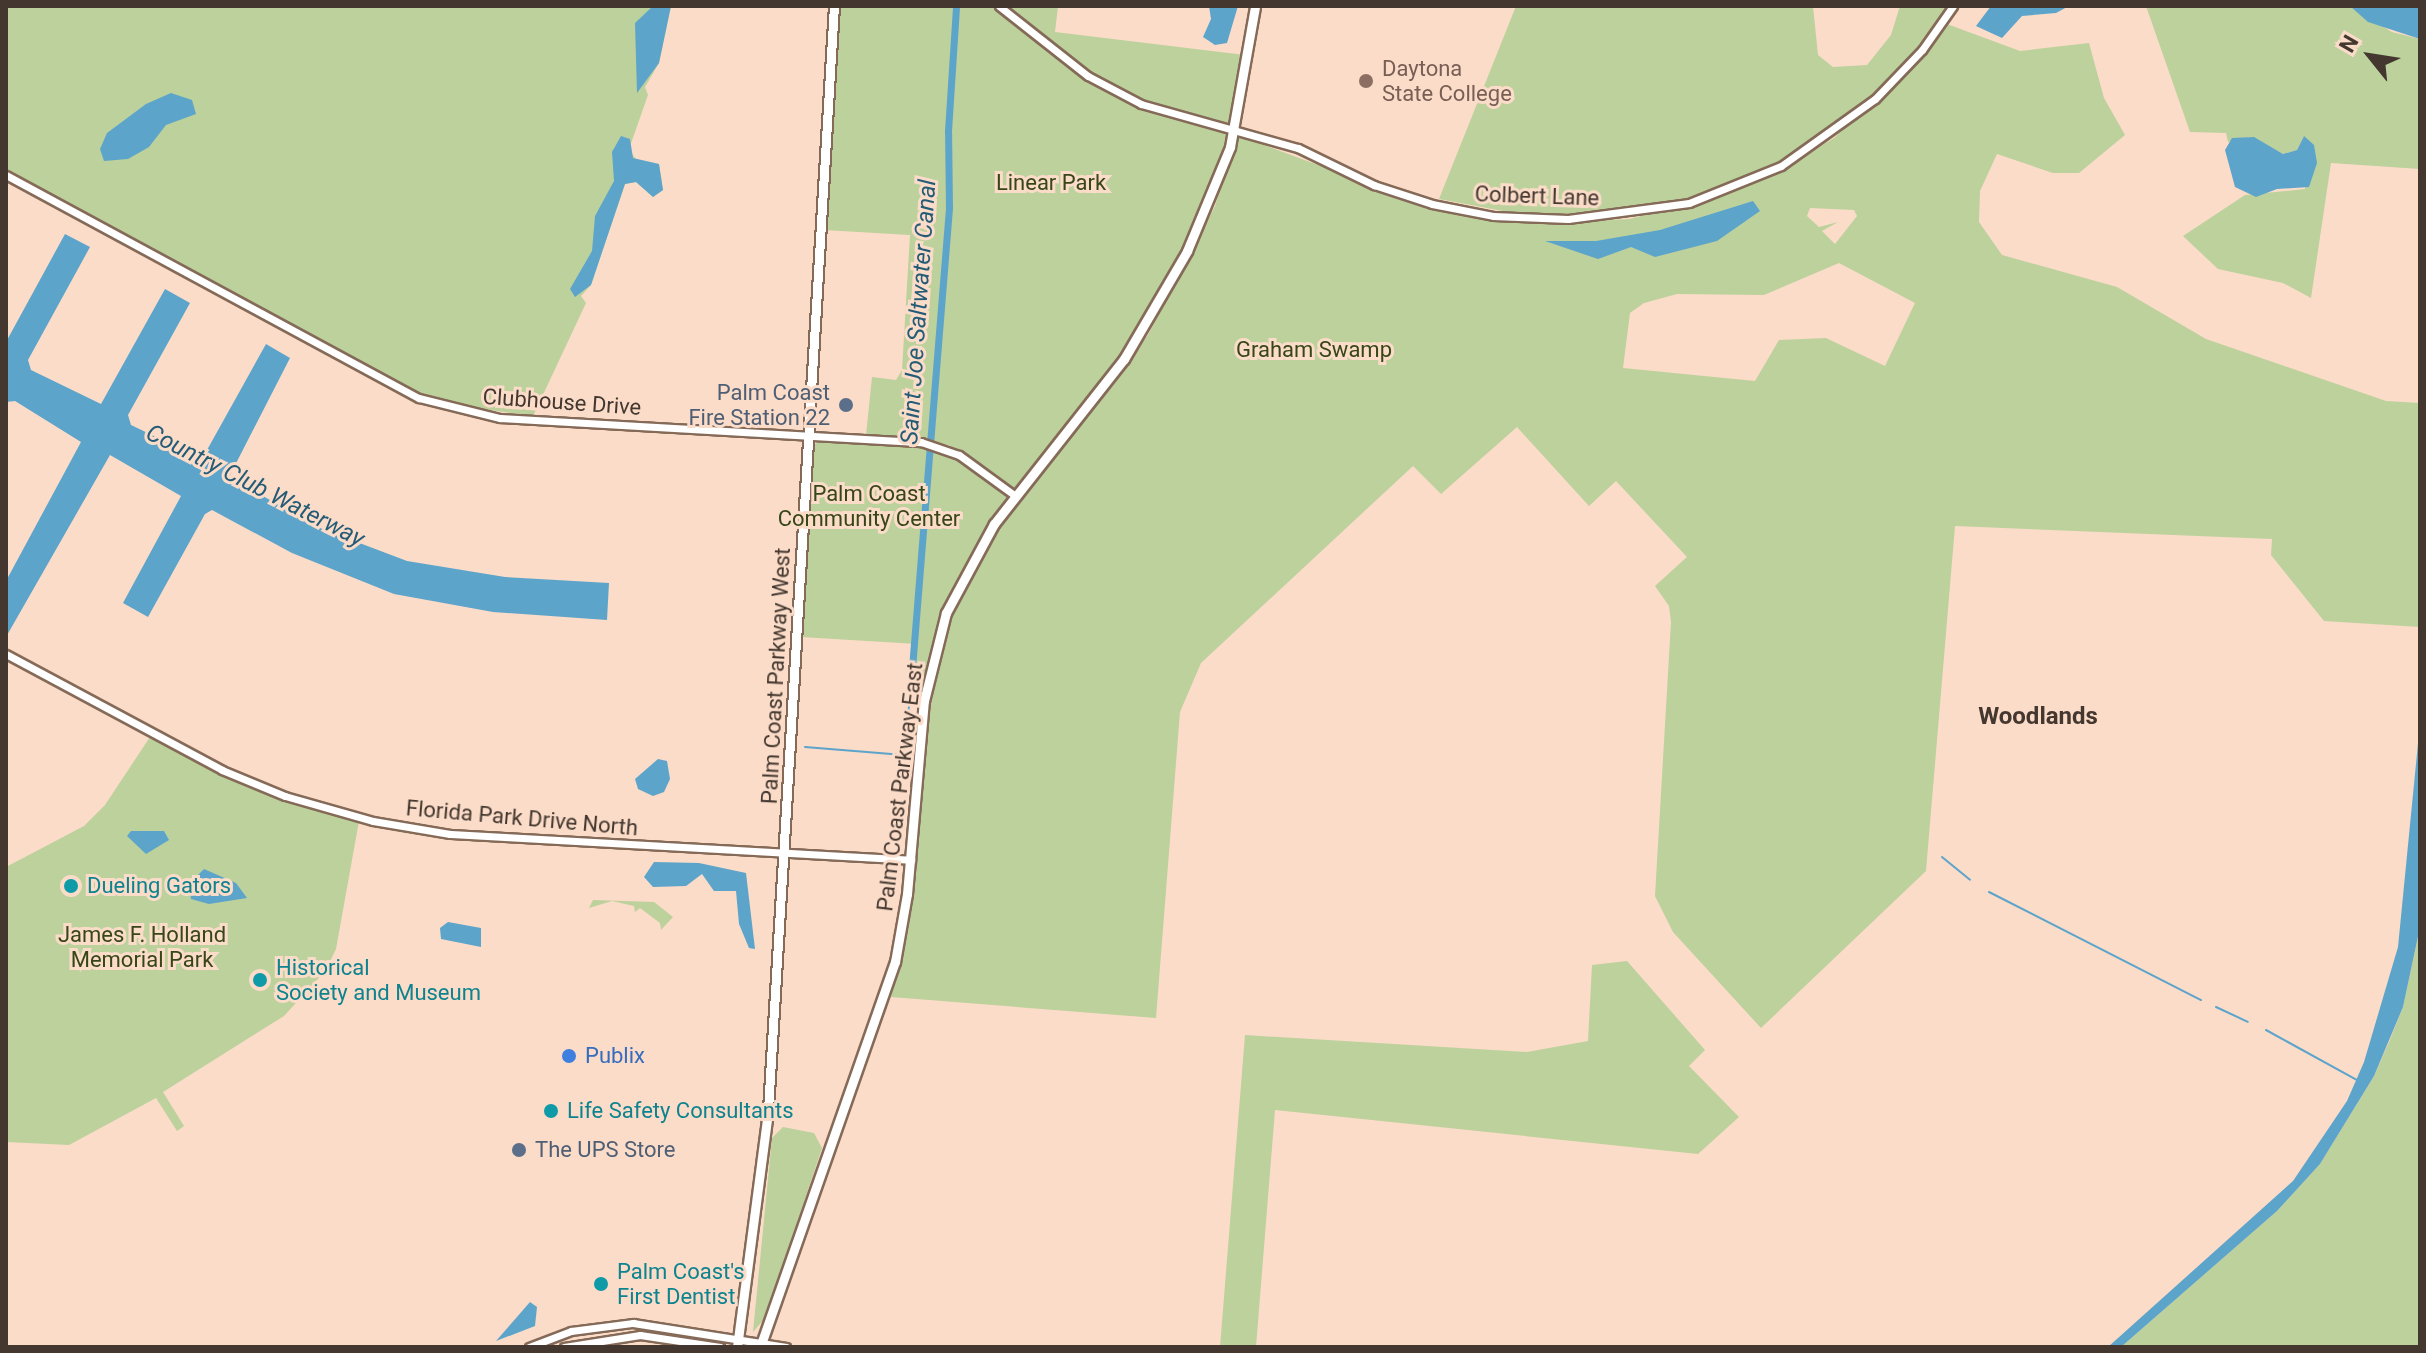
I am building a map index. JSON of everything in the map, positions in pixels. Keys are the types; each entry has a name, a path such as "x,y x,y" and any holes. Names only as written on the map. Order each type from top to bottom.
{"main road":[{"name":"Palm Coast Parkway West","path":"738,1342 764,1156 834,6"},
{"name":"Palm Coast Parkway East","path":"760,1344 884,1002 900,940 911,860 922,716 940,630 970,563 1014,495 1111,376 1148,321 1209,206 1234,131 1255,6"}],"street":[{"name":"Colbert Lane","path":"999,6 1110,90 1304,151 1374,185 1457,210 1551,219 1650,212 1755,179 1829,137 1903,72 1953,6"},
{"name":"Clubhouse Drive","path":"6,175 419,398 500,418 931,445 959,455 1014,495"},
{"name":"Florida Park Drive North","path":"6,654 222,770 342,813 450,834 911,860"},
{"path":"529,1347 571,1331 633,1323 738,1342 784,1346"},
{"path":"769,1323 771,1336 784,1346"},
{"path":"564,1347 640,1335 720,1347"}],"green space":[{"path":"6,6 671,6 659,63 645,87 648,95 629,149 637,161 659,164 663,190 653,197 636,182 625,184 591,285 581,296 586,303 533,416 455,405 401,386 6,170"},
{"name":"Linear Park","path":"836,6 1058,6 1055,32 1245,55 1229,136 1205,210 1117,361 1015,491 949,445 866,435 872,377 896,380 902,370 910,235 824,230"},
{"path":"1516,6 1813,6 1818,55 1833,67 1867,65 1891,35 1900,6 1949,6 1897,73 1862,106 1798,152 1708,195 1601,215 1519,214 1439,199"},
{"path":"2146,6 2350,6 2392,32 2420,39 2420,169 2331,163 2311,298 2283,283 2218,269 2183,236 2245,195 2305,189 2304,136 2297,150 2283,154 2251,137 2228,142 2226,133 2190,132"},
{"name":"Graham Swamp","path":"1947,24 2020,51 2089,43 2104,98 2125,135 2079,173 2053,173 1997,154 1980,191 1979,222 2002,255 2117,287 2206,339 2386,401 2420,403 2420,627 2324,621 2271,555 2272,539 1955,526 1926,871 1761,1028 1673,932 1655,896 1671,622 1669,606 1655,586 1687,557 1616,481 1589,506 1517,427 1441,494 1413,466 1201,663 1180,712 1156,1018 891,997 914,882 931,685 956,598 1016,499 1148,335 1215,206 1237,135 1448,213 1556,223 1629,219 1716,198 1783,169 1834,138 1907,73","holes":["1810,208 1854,210 1857,216 1835,244 1822,231 1838,222 1819,227 1807,216","1839,263 1915,303 1885,366 1826,338 1779,340 1755,381 1623,368 1630,313 1644,303 1677,294 1764,295"]},
{"name":"Palm Coast Community Center","path":"820,440 935,449 957,458 1009,497 950,595 924,683 912,679 917,644 801,637 811,447"},
{"name":"James F. Holland Memorial Park","path":"150,737 257,787 359,821 336,949 326,970 284,1016 163,1092 184,1126 177,1131 156,1098 69,1145 6,1142 6,867 84,826 105,805"},
{"path":"593,900 654,902 673,917 661,930 660,923 640,908 635,912 634,906 612,901 589,908"},
{"path":"2420,927 2420,1347 2121,1347 2277,1211 2320,1164 2374,1076 2389,1042 2403,1007"},
{"path":"1627,961 1705,1050 1689,1066 1739,1117 1698,1154 1275,1110 1256,1347 1220,1347 1245,1035 1527,1052 1588,1041 1592,965"},
{"path":"783,1127 814,1133 822,1148 765,1318 753,1332 772,1138"}],"water":[{"path":"653,6 671,6 659,63 637,93 635,23"},
{"path":"1209,6 1238,6 1227,43 1215,45 1203,37 1211,19"},
{"path":"1991,6 2069,6 2056,13 2022,16 2002,38 1976,26"},
{"path":"2350,6 2420,6 2420,39 2368,22"},
{"path":"171,93 192,100 196,114 166,125 149,147 128,159 104,161 100,149 107,133 146,104"},
{"path":"621,136 630,139 633,158 659,164 663,190 653,197 636,182 625,184 591,285 575,297 570,289 592,251 595,216 614,181 612,152"},
{"path":"2304,136 2314,145 2317,163 2309,187 2277,189 2256,197 2235,187 2225,150 2232,138 2254,137 2283,154 2297,150"},
{"path":"1753,201 1760,211 1717,241 1655,257 1631,247 1598,259 1545,241 1596,241 1660,230"},
{"path":"65,234 90,247 28,360 31,370 101,404 165,289 190,303 128,415 131,425 202,459 266,344 290,358 229,477 320,528 407,561 505,577 609,583 607,620 493,612 394,594 292,553 212,510 205,514 148,617 123,603 181,496 110,455 6,637 6,581 81,442 15,401 6,402 6,342"},
{"path":"2420,723 2420,927 2403,1007 2374,1076 2320,1164 2277,1211 2121,1347 2108,1347 2293,1181 2347,1101 2364,1062 2398,947"},
{"path":"658,759 667,761 670,779 664,792 653,796 638,789 635,779"},
{"path":"131,831 164,831 169,840 146,854 127,836"},
{"path":"654,862 699,863 746,873 755,949 749,948 739,924 736,891 714,891 702,874 686,886 653,887 644,877"},
{"path":"204,869 236,883 247,898 209,904 191,899 189,884"},
{"path":"448,922 481,928 481,947 441,939 440,928"},
{"path":"530,1302 537,1307 535,1326 496,1341"}],"waterway":[{"name":"Saint Joe Saltwater Canal","path":"912,668 949,208 948,131 956,6"},
{"path":"910,694 912,668"},
{"path":"805,747 904,755 909,706"},
{"path":"1942,857 1970,880"},
{"path":"1989,892 2201,1000"},
{"path":"2216,1007 2248,1022"},
{"path":"2266,1030 2357,1080"}],"place":[{"name":"Daytona State College","path":"1366,81"},
{"name":"Palm Coast Fire Station 22","path":"846,405"},
{"name":"Dueling Gators","path":"71,886"},
{"name":"Historical Society and Museum","path":"260,980"},
{"name":"Publix","path":"569,1056"},
{"name":"Life Safety Consultants","path":"551,1111"},
{"name":"The UPS Store","path":"519,1150"},
{"name":"Palm Coast's First Dentist","path":"601,1284"}],"district":[{"name":"Woodlands","path":"2038,717"}],"water label":[{"name":"Country Club Waterway","path":"255,486"}]}
